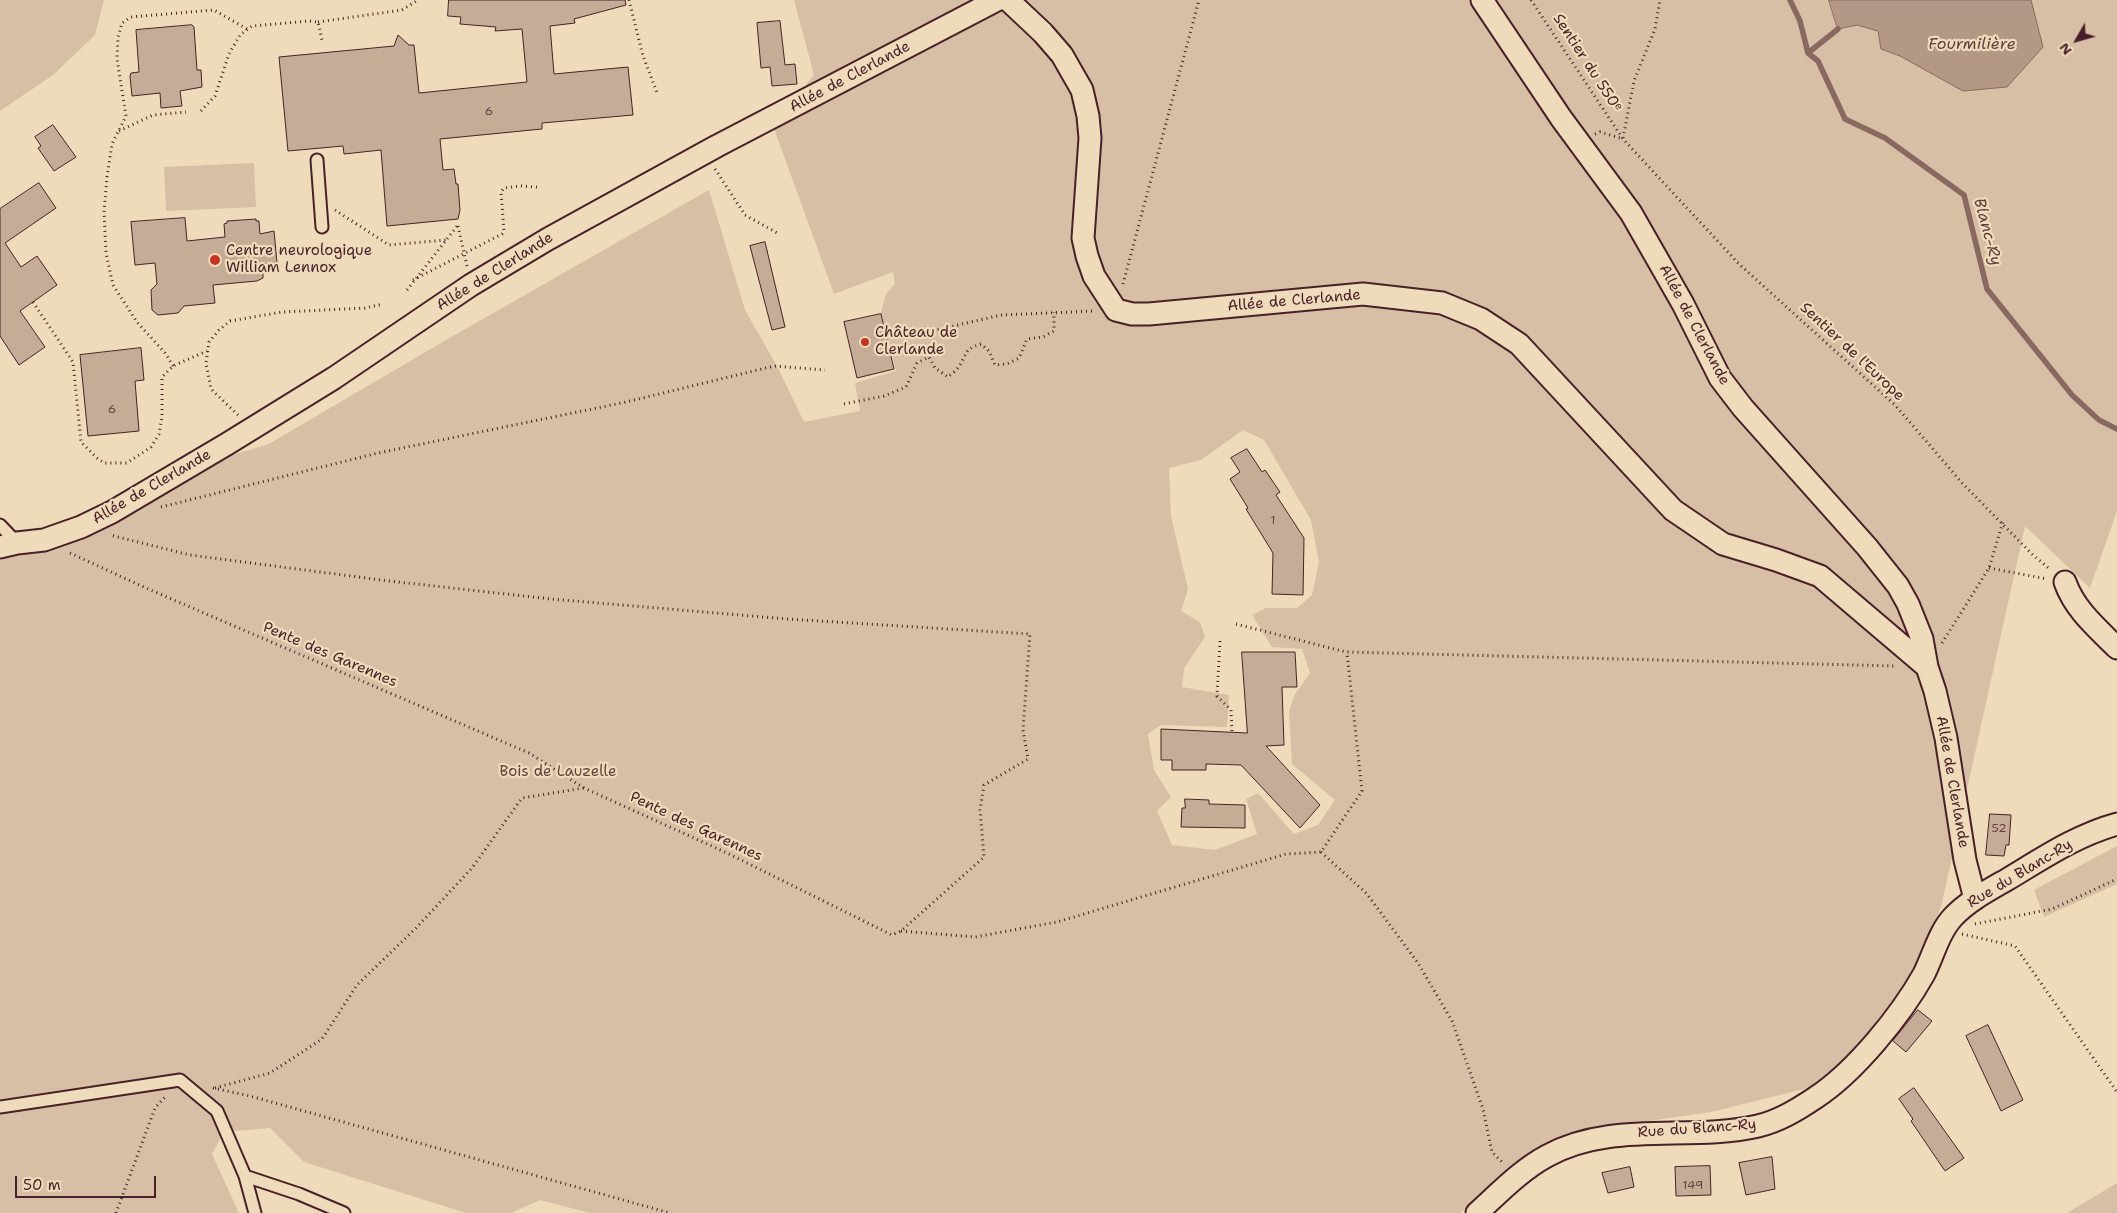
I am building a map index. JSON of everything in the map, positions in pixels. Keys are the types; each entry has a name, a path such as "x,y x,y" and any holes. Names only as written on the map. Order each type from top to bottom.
{"street":[{"name":"Allée de Clerlande","path":"8,545 44,540 81,527 133,500 349,368 471,285 548,239 704,153 997,0"},
{"path":"1008,0 1043,33 1062,55 1074,72 1082,90 1088,116 1090,138 1084,238 1086,256 1094,276 1116,310"},
{"name":"Allée de Clerlande","path":"1482,0 1510,38 1561,118 1632,213 1683,304 1720,378 1743,408 1867,546 1898,586 1922,639 1928,660 1927,666 1936,691 1946,738 1966,860 1975,899"},
{"name":"Allée de Clerlande","path":"1116,310 1132,314 1149,314 1363,294 1442,303 1480,319 1519,344 1673,510 1723,544 1820,576 1927,666"},
{"path":"2065,582 2071,598 2081,612 2117,648"},
{"name":"Rue du Blanc-Ry","path":"1477,1213 1517,1178 1548,1155 1585,1142 1627,1134 1743,1128 1772,1122 1795,1111 1832,1085 1881,1034 1915,989 1952,918 1975,899 2053,852 2094,830 2117,824"}],"lane":[{"path":"317,160 322,227"},
{"path":"0,525 8,545"},
{"path":"0,1107 180,1080 217,1111 245,1176 255,1213"},
{"path":"245,1176 299,1194 344,1213"}],"path":[{"path":"201,111 215,96 229,54 240,35 252,26 309,21 318,22 402,10 418,0"},
{"path":"629,0 643,56 658,95"},
{"path":"1116,310 1180,65 1199,0"},
{"name":"Sentier du 550ᵉ","path":"1531,0 1623,139"},
{"path":"1623,139 1634,81 1655,30 1660,0"},
{"path":"173,366 165,353 138,322 113,285 106,253 104,212 112,144 126,116 117,59 118,37 122,24 131,17 214,10 247,29"},
{"path":"318,22 322,40"},
{"path":"118,131 154,115 186,112"},
{"name":"Sentier de l'Europe","path":"1623,139 1739,264 1895,405 1963,484 2003,522 2033,555 2065,582"},
{"path":"704,153 745,215 779,234"},
{"path":"413,280 504,231 501,192 504,188 520,186 537,187"},
{"path":"320,200 389,246 446,240"},
{"path":"407,290 458,225 471,285"},
{"path":"33,302 73,362 81,442 104,463 127,463 151,447 159,434 162,417 162,377 173,366 207,351"},
{"path":"261,423 236,414 211,389 206,363 207,351 209,342 219,330 230,321 282,312 365,308 383,304"},
{"path":"928,332 1001,315 1090,311"},
{"path":"844,404 884,396 906,387 917,363 929,356 935,368 948,377 958,368 970,346 981,344 989,350 995,365 1007,364 1019,358 1027,339 1043,337 1054,331 1054,312"},
{"path":"157,508 378,453 626,402 774,366 826,370"},
{"path":"1236,624 1346,652 1927,666 1989,568 2003,522"},
{"path":"81,527 190,555 399,582 551,599 787,619 1030,634 1023,730 1028,758 984,785 980,810 984,857 901,931"},
{"name":"Pente des Garennes","path":"44,540 155,592 529,753 584,788 727,853 892,935 901,931 975,937 1057,922 1286,854 1321,852"},
{"path":"1989,568 2065,582"},
{"path":"1220,640 1217,696 1231,710 1232,732"},
{"path":"1346,652 1362,791 1321,852 1367,894 1418,963 1452,1021 1483,1109 1492,1152 1517,1178"},
{"path":"215,1088 270,1073 322,1039 357,985 416,928 472,868 522,798 584,788"},
{"path":"1945,930 2052,909 2117,879"},
{"path":"1945,930 1995,943 2015,946 2117,1092"},
{"path":"116,1213 155,1108 180,1080"},
{"path":"250,1096 670,1213"}],"green space":[{"path":"0,0 104,0 95,35 53,75 0,111"},
{"name":"Bois de Lauzelle","path":"794,0 1829,0 1838,29 1857,24 1878,31 1881,49 1900,56 2043,47 2031,0 2117,0 2117,511 2090,588 2025,526 1941,907 1899,1003 1832,1082 1711,1112 1579,1131 1552,1140 1530,1154 1460,1213 590,1213 540,1200 511,1213 466,1213 304,1162 270,1128 224,1132 212,1154 239,1213 0,1213 0,560 67,543 228,456 267,445 709,190 745,310 777,366 804,422 860,411 855,383 896,371 881,312 886,294 895,284 893,272 834,294 773,126 814,75","holes":["1243,430 1264,440 1311,520 1319,562 1312,595 1297,608 1266,608 1252,615 1272,647 1302,649 1310,673 1294,696 1289,712 1292,764 1335,800 1318,825 1294,834 1258,793 1246,799 1257,834 1215,850 1172,845 1157,811 1171,797 1154,770 1148,734 1161,725 1227,727 1229,695 1182,687 1184,668 1205,637 1200,622 1181,611 1188,589 1171,516 1169,468 1201,460"]},
{"path":"254,163 256,207 166,211 164,167"},
{"path":"2117,846 2117,884 2044,917 2034,890"},
{"path":"2117,1183 2117,1213 2067,1213"}],"water":[{"name":"Fourmilière","path":"1829,0 2031,0 2043,47 2007,87 1963,91 1900,56 1881,49 1878,31 1857,25 1838,29"}],"building":[{"path":"449,0 625,0 626,5 574,19 575,23 550,26 554,74 628,67 633,115 542,123 542,129 440,139 443,170 454,169 456,184 458,184 460,210 458,219 387,226 381,150 344,154 343,146 288,151 279,57 394,46 398,35 409,45 414,45 419,93 527,82 522,29 495,31 496,27 460,24 461,17 448,16"},
{"path":"780,21 785,65 795,64 797,84 772,86 770,67 761,68 757,23"},
{"path":"192,25 194,27 197,70 201,70 202,87 180,91 182,106 161,108 160,93 132,96 130,76 131,73 139,72 136,30"},
{"path":"53,125 76,157 54,171 38,148 41,146 35,137"},
{"path":"39,183 56,208 5,243 21,267 37,256 57,285 20,311 45,347 19,365 0,336 0,209"},
{"path":"185,218 187,241 225,237 224,224 227,221 256,219 256,221 259,221 260,234 274,231 277,263 263,264 263,278 257,281 213,285 215,303 184,306 178,313 158,315 152,310 151,290 157,284 155,263 135,265 131,222"},
{"path":"765,242 785,327 772,330 750,246"},
{"name":"Château de Clerlande","path":"881,314 894,369 857,378 844,322"},
{"path":"141,348 144,380 135,381 139,431 88,436 80,355"},
{"path":"1247,449 1262,472 1265,470 1280,492 1276,495 1304,538 1303,595 1272,594 1273,553 1230,479 1240,472 1231,458"},
{"path":"1242,652 1295,652 1297,687 1282,687 1284,745 1266,746 1320,805 1300,828 1241,765 1206,764 1206,770 1172,770 1172,760 1161,760 1161,729 1247,733"},
{"path":"1185,799 1209,800 1209,804 1245,805 1245,828 1181,827 1182,808 1185,808"},
{"path":"1990,814 2011,815 2009,845 2006,845 2004,856 1986,855"},
{"path":"1918,1010 1932,1021 1906,1052 1893,1041"},
{"path":"1988,1025 2023,1100 2001,1111 1966,1036"},
{"path":"1914,1088 1964,1158 1945,1171 1911,1121 1913,1119 1899,1099"},
{"path":"1772,1157 1775,1189 1746,1195 1739,1163"},
{"path":"1710,1166 1711,1195 1676,1196 1675,1167"},
{"path":"1630,1167 1634,1187 1608,1193 1602,1173"}],"waterway":[{"name":"Blanc-Ry","path":"1790,0 1800,21 1808,53 1818,61 1845,119 1885,138 1964,195 1987,289 2072,395 2099,420 2117,429"},
{"path":"1808,53 1838,29"}],"place":[{"name":"Centre neurologique William Lennox","path":"215,260"},
{"name":"Château de Clerlande","path":"865,342"}]}
